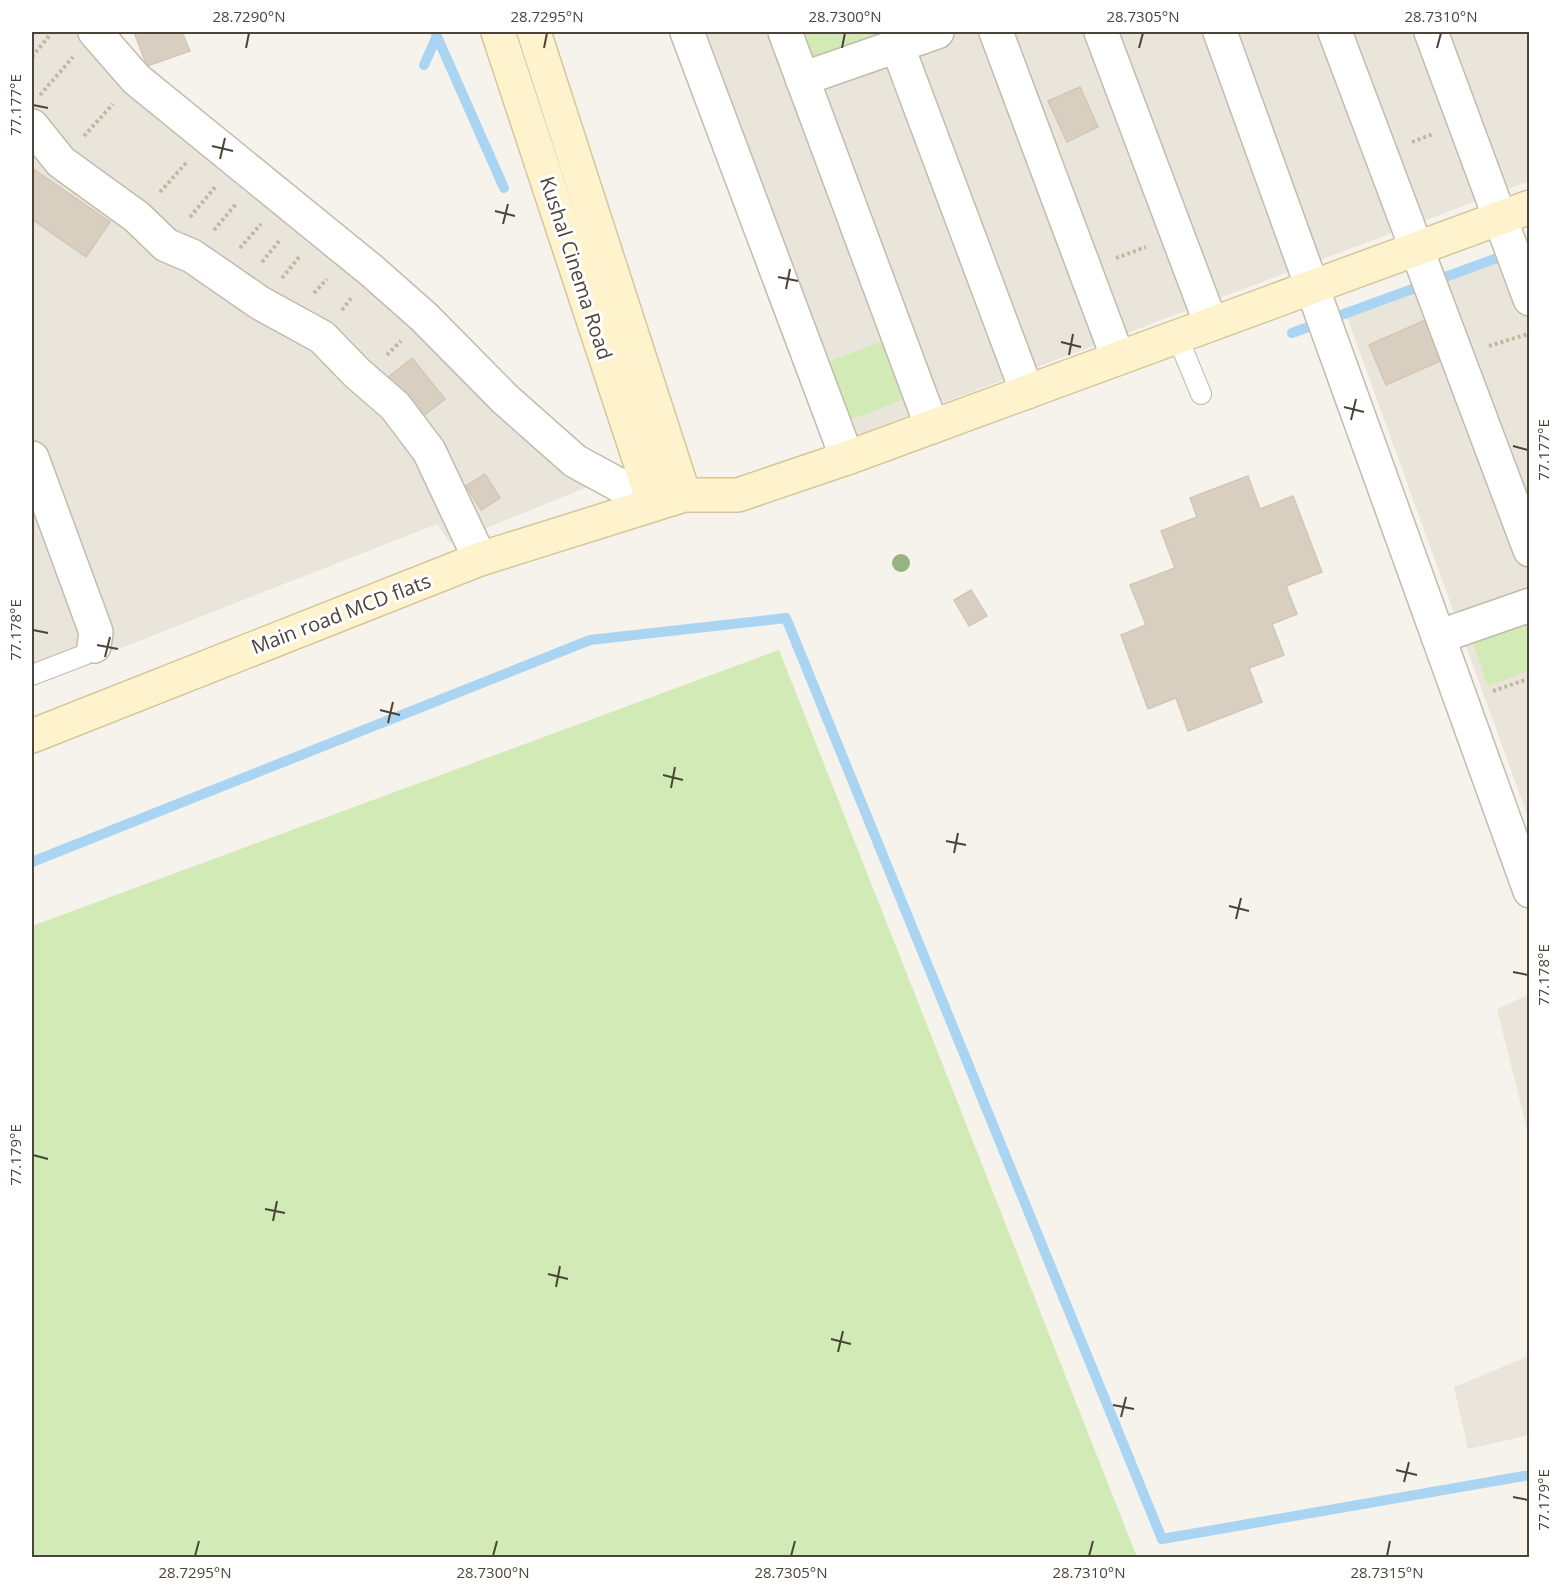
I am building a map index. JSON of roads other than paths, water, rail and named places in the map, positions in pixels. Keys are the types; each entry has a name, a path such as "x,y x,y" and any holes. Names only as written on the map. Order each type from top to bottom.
{"street":[{"path":"95,32 136,79 361,262 424,317 505,399 575,461 669,500"},
{"name":"Kushal Cinema Road","path":"498,32 669,500"},
{"name":"Kushal Cinema Road","path":"534,32 669,500"},
{"path":"687,32 847,458"},
{"path":"785,32 932,427"},
{"path":"802,78 937,32"},
{"path":"996,32 1118,358"},
{"path":"1101,32 1211,324"},
{"path":"1220,32 1530,891"},
{"path":"1335,32 1530,550"},
{"path":"1431,32 1530,299"},
{"path":"897,45 1027,392"},
{"path":"35,111 61,162 215,274 322,338 395,406 429,451 480,559"},
{"name":"Main road MCD flats","path":"32,736 480,559 669,500 738,495 847,458 1530,207"},
{"path":"32,458 96,632 94,646"},
{"path":"1438,637 1530,605"}],"lane":[{"path":"1177,336 1201,394"},
{"path":"32,675 84,655 94,646"}],"waterway":[{"path":"435,32 504,188"},
{"path":"424,65 437,36"},
{"path":"1292,333 1530,246"},
{"path":"32,862 590,640 786,618 1162,1539 1530,1475"}]}
